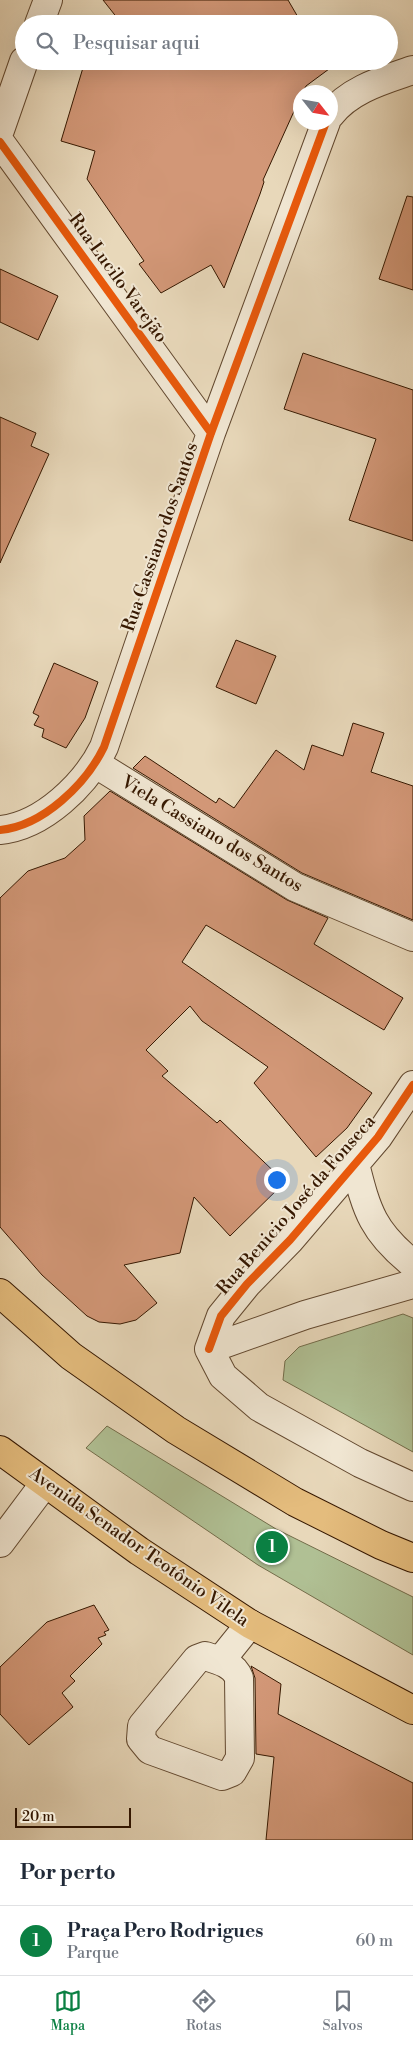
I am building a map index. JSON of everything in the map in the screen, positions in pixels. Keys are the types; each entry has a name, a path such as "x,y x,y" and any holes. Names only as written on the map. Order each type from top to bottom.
{"main road":[{"path":"0,1293 71,1356 176,1430 295,1502 413,1558"},
{"name":"Avenida Senador Teotônio Vilela","path":"0,1450 138,1551 250,1624 413,1710"}],"street":[{"path":"42,15 48,0"},
{"path":"0,130 21,70"},
{"path":"338,107 350,96 368,86 413,70"},
{"name":"Rua Cassiano dos Santos","path":"0,830 25,824 41,816 82,781 96,764 104,746 211,433 323,130"},
{"name":"Rua Lucilo Varejão","path":"0,142 211,433"},
{"name":"Viela Cassiano dos Santos","path":"96,764 294,887 413,937"},
{"name":"Rua Benicio José da Fonseca","path":"210,1348 221,1316 247,1284 290,1240 378,1137 413,1085"},
{"path":"355,1164 366,1207 382,1236 413,1264"},
{"path":"413,1284 305,1315 210,1348 223,1376 259,1407 360,1463 413,1488"},
{"path":"0,1543 45,1483"},
{"path":"221,1660 250,1624"},
{"path":"205,1656 221,1660 237,1671 240,1678 240,1758 232,1772 222,1776 150,1750 140,1739 142,1726 196,1659 205,1656"}],"green space":[{"path":"403,1314 413,1318 413,1452 283,1380 285,1361 299,1347"},
{"path":"107,1426 276,1529 413,1597 413,1655 258,1565 86,1448"}],"building":[{"path":"103,0 288,0 297,15 115,15"},
{"path":"82,70 328,70 307,85 293,85 293,114 263,180 260,194 224,288 211,265 161,293 139,264 144,261 87,179 95,151 61,141"},
{"path":"407,196 413,197 413,290 379,279"},
{"path":"0,269 58,296 38,340 0,322"},
{"path":"303,353 413,390 413,541 349,520 376,439 284,409"},
{"path":"0,417 36,433 31,446 49,454 0,563"},
{"path":"236,640 276,656 256,704 216,687"},
{"path":"54,663 98,682 85,718 66,748 42,737 44,729 34,725 39,716 33,713"},
{"path":"353,723 384,733 371,772 413,786 413,920 302,873 133,768 145,756 216,803 219,798 234,808 276,750 304,770 312,745 343,756"},
{"path":"110,791 287,900 328,918 314,944 403,998 384,1030 206,925 182,962 372,1093 347,1128 316,1157 254,1083 268,1067 202,1021 190,1006 146,1050 168,1071 162,1076 217,1123 220,1120 285,1182 230,1236 194,1197 180,1253 124,1265 157,1303 136,1320 120,1324 99,1322 87,1316 42,1275 0,1227 0,898 28,871 65,858 85,840 84,816"},
{"path":"94,1605 109,1630 104,1632 106,1635 98,1638 102,1644 70,1676 75,1681 62,1693 73,1707 29,1745 0,1714 0,1667 47,1622"},
{"path":"251,1666 281,1684 278,1714 413,1783 413,1840 266,1840 274,1757 256,1754 255,1678"}],"cycle path":[{"path":"0,830 32,821 61,801 86,775 104,747 211,433 323,130"},
{"path":"0,142 211,433"},
{"path":"209,1349 221,1316 247,1284 290,1240 378,1137 413,1085"}],"place":[{"name":"Praça Pero Rodrigues","path":"272,1547"}]}
